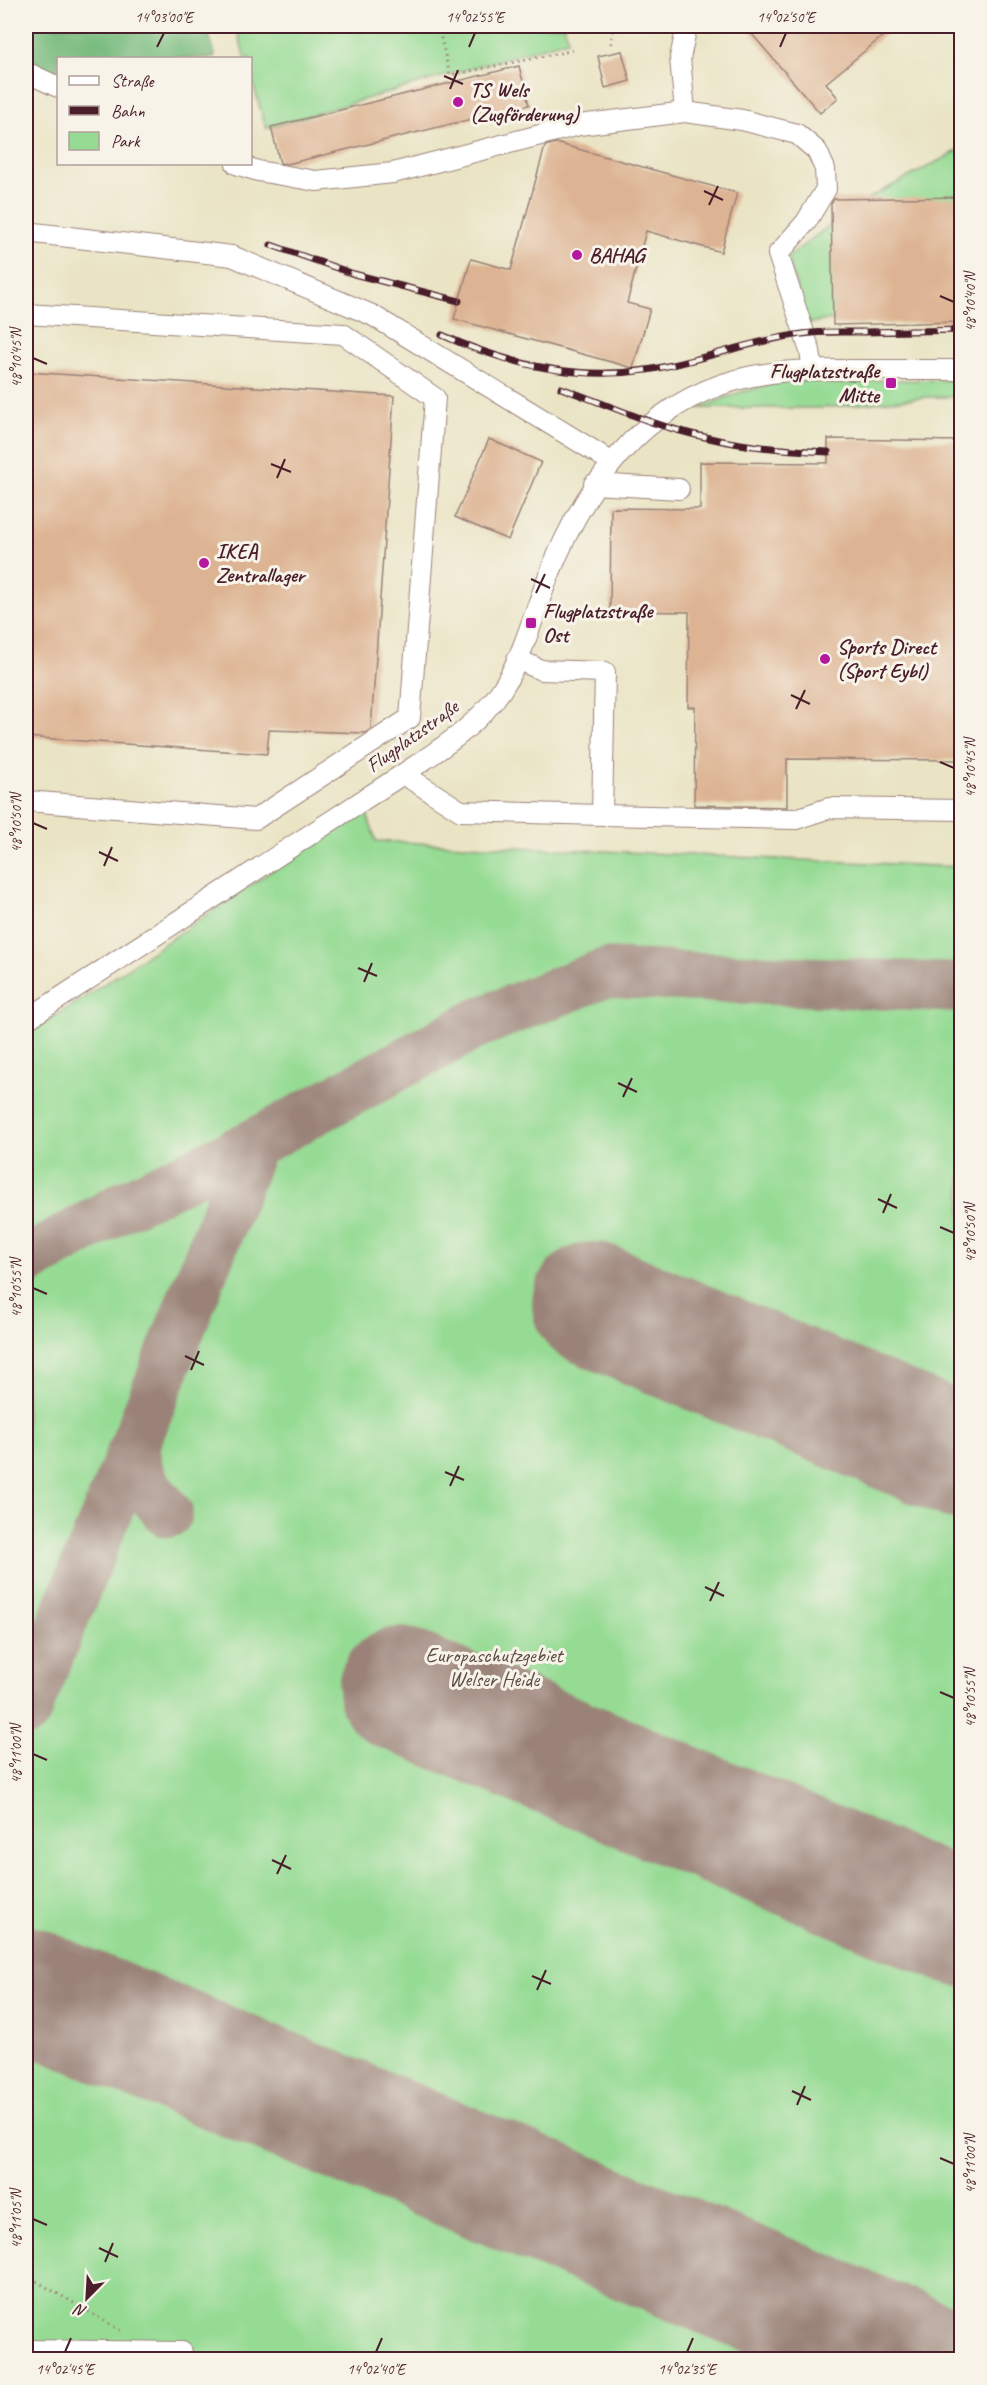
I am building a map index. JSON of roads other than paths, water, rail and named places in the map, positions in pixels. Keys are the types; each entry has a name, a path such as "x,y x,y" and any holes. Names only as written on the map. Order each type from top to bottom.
{"street":[{"path":"685,112 680,58 687,26"},
{"path":"26,72 57,87"},
{"path":"239,165 258,171 316,181 393,173 579,124 685,112 742,120 796,134 816,151 825,169 826,189 806,222 778,254 810,351 813,370"},
{"path":"26,232 232,256 372,315 611,463"},
{"path":"26,314 343,334 435,398 410,718 256,819 26,801"},
{"name":"Flugplatzstraße","path":"26,1020 403,774 450,742 482,714 502,689 517,659 566,537 594,484 640,433 663,414 706,391 748,377 776,372 962,370"},
{"path":"594,484 679,489"},
{"path":"517,659 541,670 605,672 602,815"},
{"path":"403,774 461,811 796,819 829,808 962,810"},
{"path":"26,2350 182,2352 181,2360"}],"railway":[{"path":"271,245 354,274 459,301"},
{"path":"442,335 491,354 542,368 620,373 685,362 762,341 809,333 962,330"},
{"path":"561,388 650,422 687,433 751,446 828,452"}],"place":[{"name":"TS Wels (Zugförderung)","path":"458,102"},
{"name":"BAHAG","path":"577,255"},
{"name":"Flugplatzstraße Mitte","path":"891,383"},
{"name":"IKEA Zentrallager","path":"204,563"},
{"name":"Flugplatzstraße Ost","path":"531,623"},
{"name":"Sports Direct (Sport Eybl)","path":"825,659"}],"park label":[{"name":"Europaschutzgebiet Welser Heide","path":"494,1667"}]}
